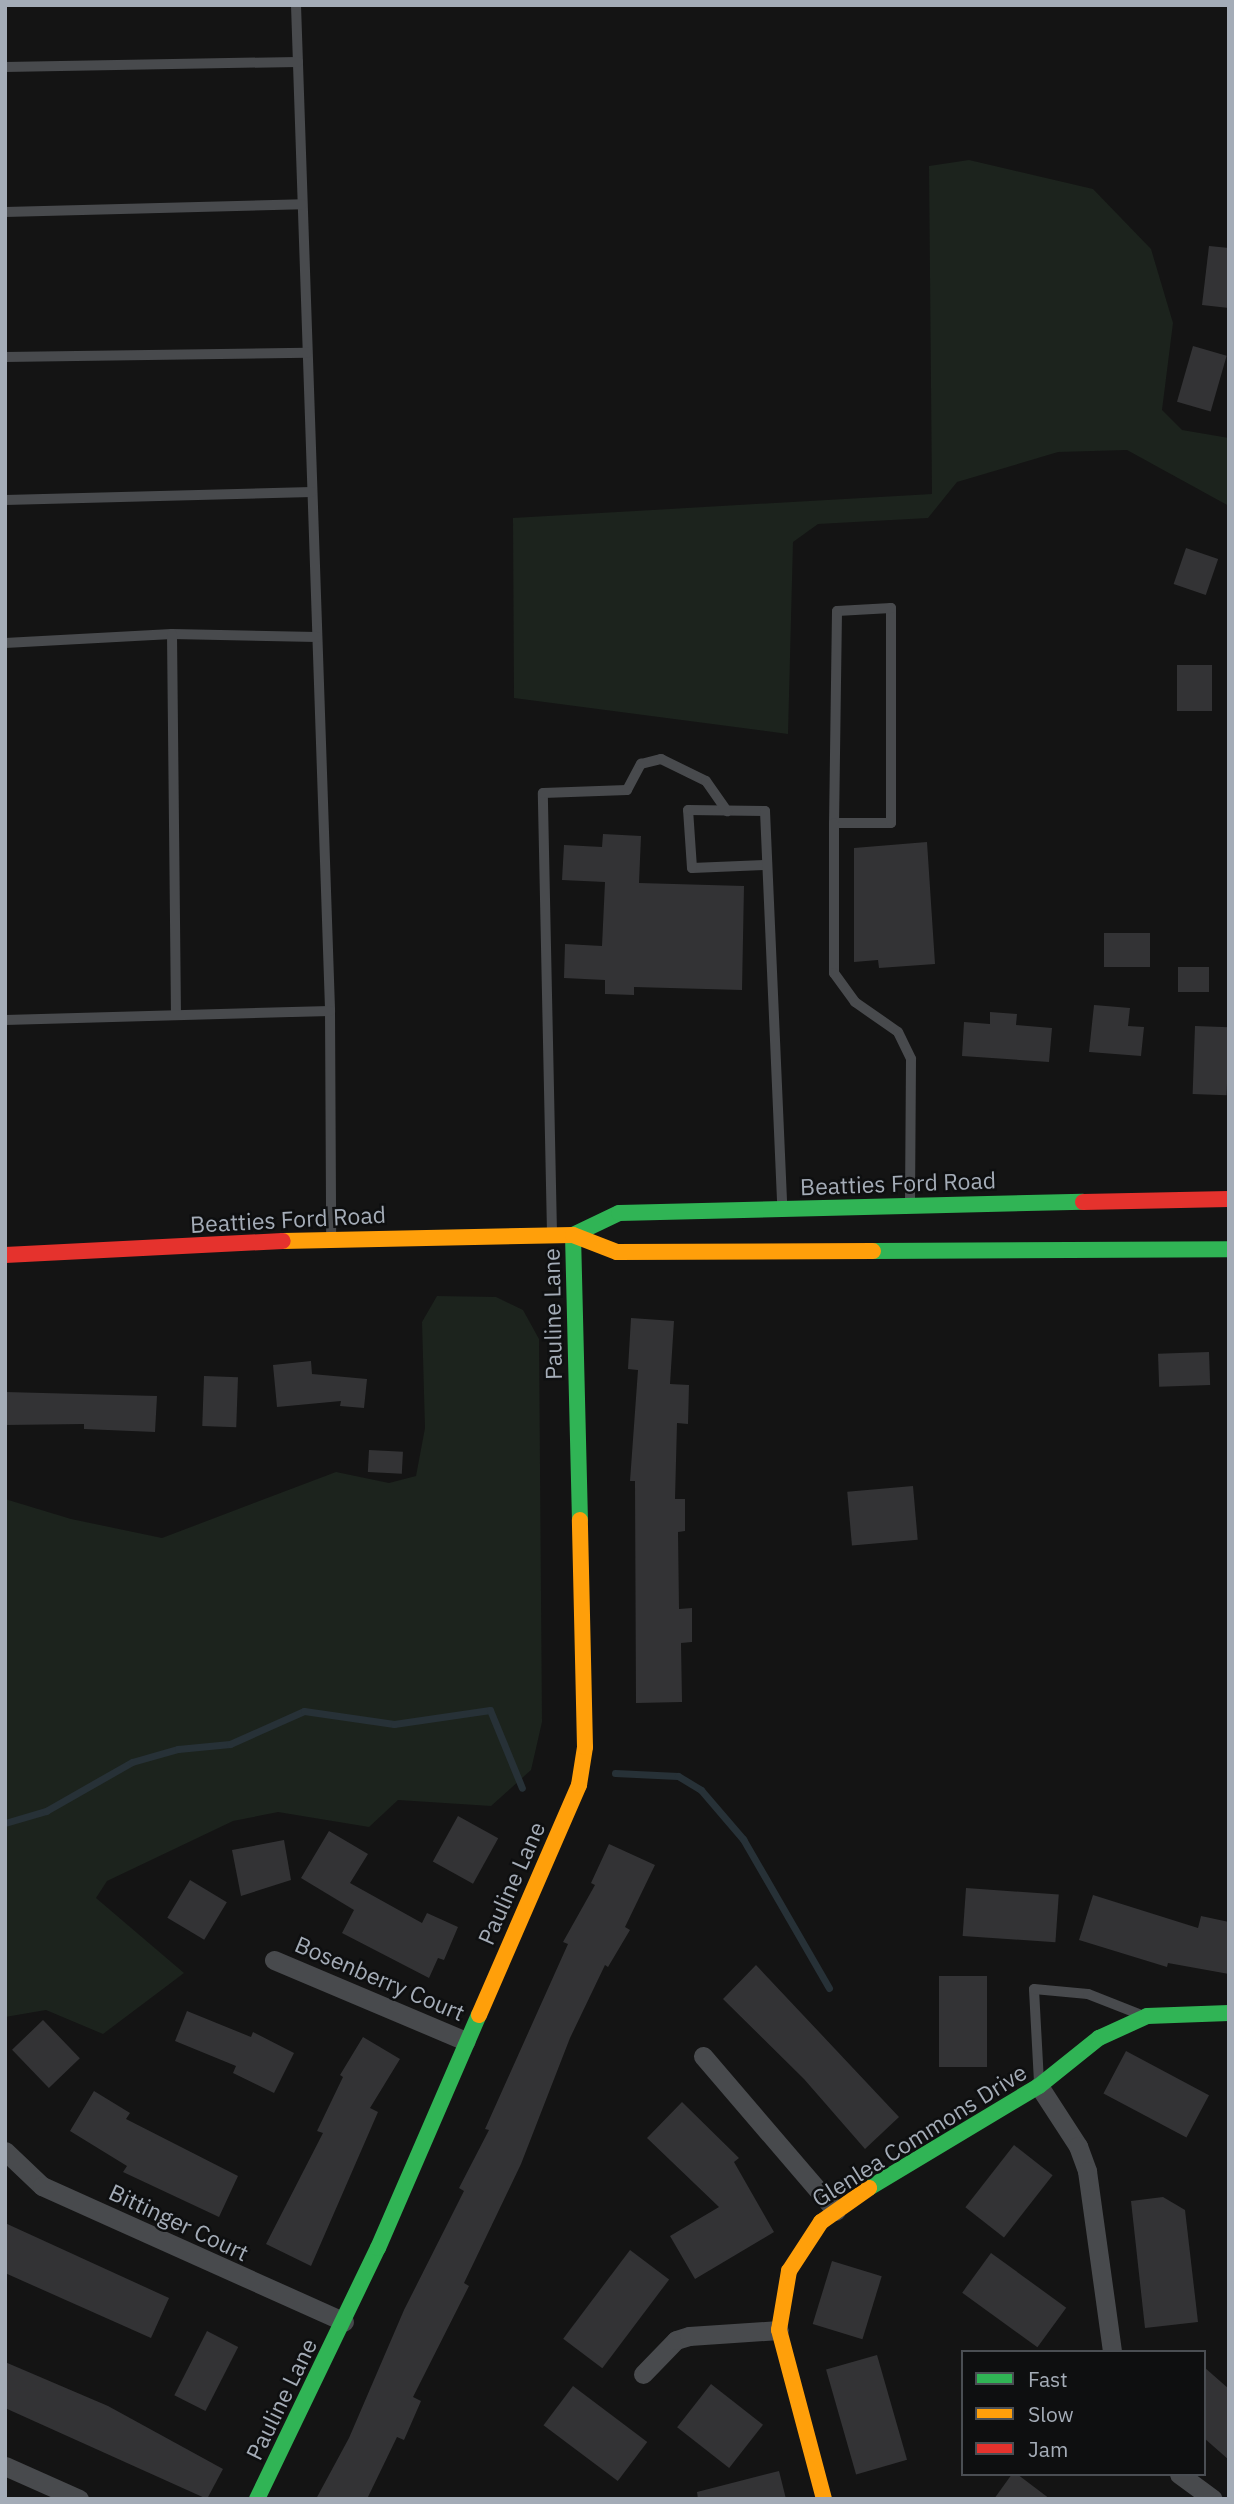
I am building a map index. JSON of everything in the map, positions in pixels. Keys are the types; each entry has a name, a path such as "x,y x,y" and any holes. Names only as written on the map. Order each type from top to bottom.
{"street":[{"name":"Beatties Ford Road","path":"5,1255 331,1238 573,1235 619,1213 1229,1199"},
{"name":"Beatties Ford Road","path":"573,1235 617,1252 1229,1249"},
{"name":"Pauline Lane","path":"257,2499 344,2322 579,1785 585,1747 573,1235"},
{"name":"Bosenberry Court","path":"274,1960 466,2041"},
{"name":"Glenlea Commons Drive","path":"824,2499 779,2330 789,2271 802,2246 836,2211 1039,2086 1099,2038 1146,2017 1229,2013"},
{"path":"703,2056 836,2211"},
{"path":"1039,2086 1077,2146 1087,2171 1112,2350"},
{"name":"Bittinger Court","path":"5,2151 42,2186 344,2322"},
{"path":"643,2374 676,2340 689,2336 779,2330"},
{"path":"5,2466 79,2499"},
{"path":"1182,2476 1213,2499"}],"lane":[{"path":"296,5 330,1011 331,1238"},
{"path":"5,67 298,62"},
{"path":"5,212 302,204"},
{"path":"5,357 307,352"},
{"path":"5,500 312,492"},
{"path":"834,823 891,823 891,608 836,611 834,823 834,973 855,1002 898,1032 911,1059 910,1208"},
{"path":"5,643 173,634 317,637"},
{"path":"173,634 176,1015"},
{"path":"552,1236 543,793 627,790 640,764 661,758 706,781 727,811"},
{"path":"766,865 692,868 688,810 765,811 782,1209"},
{"path":"5,1020 330,1011"},
{"path":"1039,2086 1034,1989 1088,1994 1146,2017"}],"shaded area":[{"path":"969,160 1093,189 1151,249 1173,323 1162,410 1182,430 1229,438 1229,506 1127,450 1058,452 957,482 928,518 818,524 793,542 788,734 514,698 513,518 932,494 929,166"},
{"path":"437,1296 496,1297 523,1310 539,1339 542,1722 531,1770 491,1806 398,1800 369,1827 278,1812 233,1821 107,1881 96,1898 184,1973 103,2034 46,2010 5,2017 5,1499 71,1519 162,1538 336,1472 389,1483 416,1476 425,1428 422,1322"}],"building":[{"path":"1209,246 1229,248 1229,308 1202,305"},
{"path":"1193,346 1227,356 1211,411 1177,402"},
{"path":"1186,548 1218,559 1206,595 1174,584"},
{"path":"1177,665 1212,665 1212,711 1177,711"},
{"path":"603,834 641,836 639,883 744,886 742,990 634,987 634,995 605,994 605,980 564,978 565,944 602,946 605,882 562,880 564,845 602,847"},
{"path":"927,842 935,964 879,968 878,960 854,962 854,848"},
{"path":"1104,933 1150,933 1150,967 1104,967"},
{"path":"1178,967 1209,967 1209,992 1178,992"},
{"path":"1094,1005 1130,1008 1128,1026 1144,1027 1141,1056 1089,1052"},
{"path":"990,1012 1017,1014 1016,1025 1052,1028 1049,1062 962,1056 964,1022 990,1024"},
{"path":"1195,1026 1229,1027 1227,1095 1193,1094"},
{"path":"631,1318 674,1321 670,1384 689,1385 688,1424 677,1423 675,1499 685,1499 685,1531 678,1532 679,1609 692,1608 692,1642 681,1643 682,1702 636,1703 635,1481 630,1481 638,1370 628,1369"},
{"path":"1209,1352 1210,1385 1159,1387 1158,1354"},
{"path":"311,1361 312,1374 367,1379 364,1408 340,1406 341,1401 277,1407 273,1365"},
{"path":"204,1376 238,1377 236,1427 202,1426"},
{"path":"5,1392 157,1396 155,1432 84,1429 84,1424 5,1425"},
{"path":"369,1450 403,1452 402,1474 368,1472"},
{"path":"913,1486 918,1540 852,1546 847,1492"},
{"path":"458,1816 498,1838 473,1884 433,1861"},
{"path":"329,1831 368,1854 350,1883 422,1923 427,1913 458,1927 444,1960 438,1958 429,1978 342,1933 354,1910 301,1878"},
{"path":"284,1840 291,1880 241,1896 232,1850"},
{"path":"609,1844 655,1865 625,1927 630,1930 608,1967 605,1965 570,2038 521,2164 464,2283 469,2286 413,2397 421,2401 404,2440 397,2437 367,2499 316,2499 349,2438 404,2310 464,2191 459,2188 489,2130 485,2129 568,1944 563,1942 595,1885 591,1883"},
{"path":"190,1880 227,1902 204,1940 167,1918"},
{"path":"966,1888 1059,1894 1055,1942 963,1936"},
{"path":"1093,1895 1198,1928 1201,1916 1229,1922 1229,1974 1168,1963 1167,1967 1079,1940"},
{"path":"756,1965 899,2117 865,2149 804,2079 723,1999"},
{"path":"939,1976 987,1976 987,2067 939,2067"},
{"path":"187,2011 251,2037 253,2032 294,2053 274,2093 233,2073 236,2066 175,2041"},
{"path":"43,2020 80,2058 49,2088 12,2050"},
{"path":"363,2037 400,2059 370,2108 378,2112 311,2266 266,2244 323,2133 317,2131 343,2077 340,2075"},
{"path":"1126,2051 1209,2095 1186,2138 1103,2093"},
{"path":"94,2091 130,2113 126,2119 238,2176 219,2217 123,2172 127,2166 70,2131"},
{"path":"682,2102 739,2158 734,2162 774,2232 695,2279 670,2236 719,2207 647,2138"},
{"path":"1014,2145 1053,2175 1004,2237 965,2207"},
{"path":"1163,2197 1185,2210 1198,2322 1145,2328 1131,2201"},
{"path":"5,2223 169,2298 151,2338 5,2273"},
{"path":"630,2250 669,2279 602,2368 563,2339"},
{"path":"991,2253 1066,2308 1037,2347 962,2293"},
{"path":"832,2261 882,2276 862,2339 813,2324"},
{"path":"207,2331 238,2347 205,2411 174,2395"},
{"path":"877,2355 907,2460 856,2474 826,2370"},
{"path":"5,2362 108,2406 223,2469 207,2499 5,2408"},
{"path":"1206,2369 1229,2389 1229,2460 1206,2440"},
{"path":"711,2384 763,2425 729,2468 677,2427"},
{"path":"573,2386 647,2442 618,2481 544,2425"},
{"path":"779,2471 786,2499 698,2499 697,2492"},
{"path":"1011,2476 1020,2476 1050,2499 994,2499"}],"waterway":[{"path":"5,1823 46,1811 132,1762 178,1749 230,1744 304,1711 394,1724 490,1710 522,1788"},
{"path":"615,1773 678,1776 701,1790 743,1839 829,1988"}],"traffic: fast":[{"path":"573,1235 619,1213 1083,1202"},
{"path":"573,1235 580,1520"},
{"path":"873,1251 1229,1249"},
{"path":"869,2188 1039,2086 1099,2038 1147,2016 1229,2013"},
{"path":"257,2499 378,2248 479,2015"}],"traffic: slow":[{"path":"283,1241 573,1235 617,1252 873,1251"},
{"path":"479,2015 579,1785 585,1747 580,1520"},
{"path":"824,2499 779,2330 789,2271 821,2222 869,2188"}],"traffic: jam":[{"path":"1083,1202 1229,1199"},
{"path":"5,1255 283,1241"}]}
